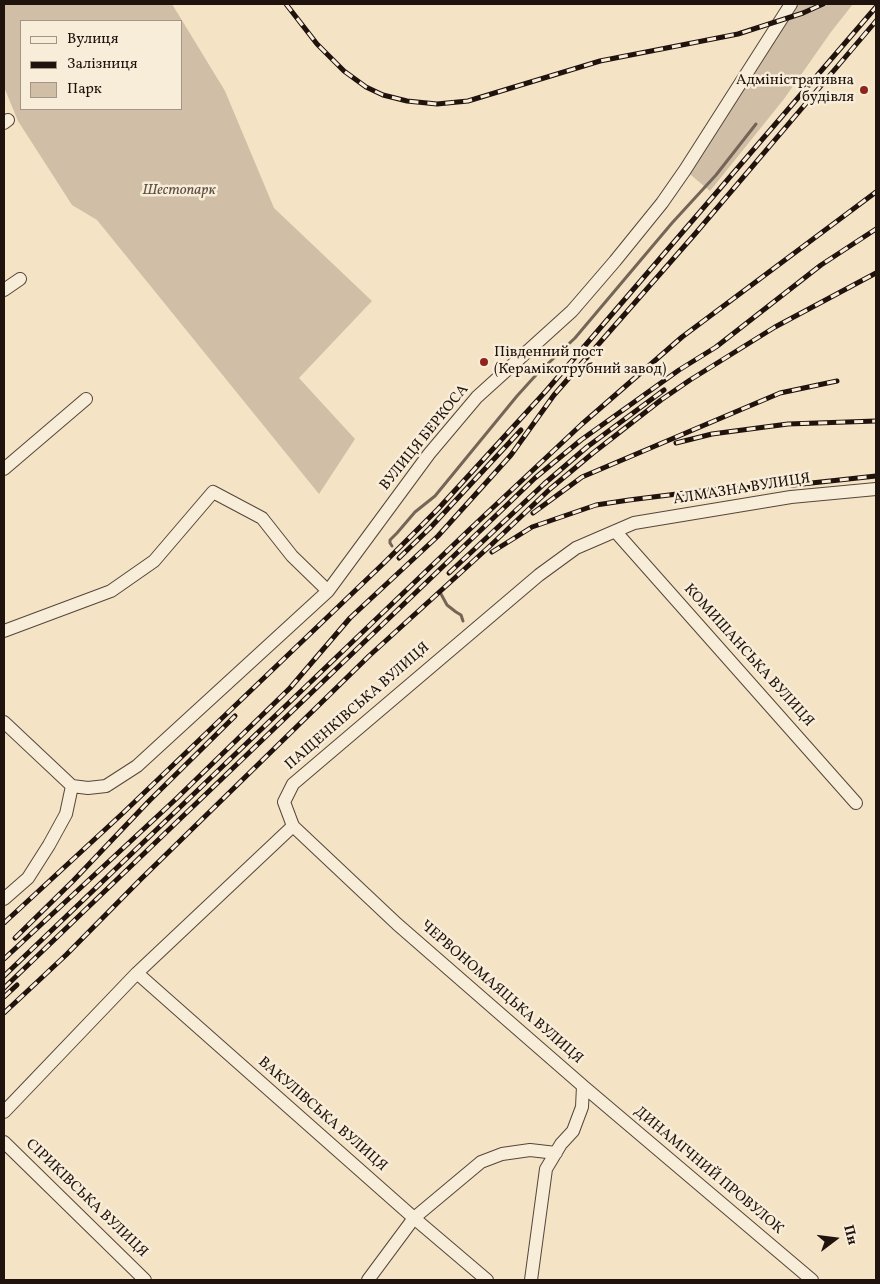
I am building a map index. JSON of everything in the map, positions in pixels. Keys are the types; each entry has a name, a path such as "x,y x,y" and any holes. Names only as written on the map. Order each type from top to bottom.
{"street":[{"name":"ВУЛИЦЯ БЕРКОСА","path":"72,786 88,788 106,786 137,766 328,591 429,454 477,396 572,311 662,203 791,4"},
{"path":"4,290 20,279"},
{"path":"4,469 86,399"},
{"name":"АЛМАЗНА ВУЛИЦЯ","path":"615,532 634,523 791,498 876,489"},
{"path":"4,631 112,591 154,561 213,492 262,518 292,556 328,591"},
{"name":"КОМИШАНСЬКА ВУЛИЦЯ","path":"615,532 856,803"},
{"name":"ПАЩЕНКІВСЬКА ВУЛИЦЯ","path":"292,826 284,802 293,784 539,575 576,548 615,532"},
{"path":"4,722 72,786 66,814 49,845 28,878 4,899"},
{"path":"4,1112 137,973 292,826"},
{"name":"ЧЕРВОНОМАЯЦЬКА ВУЛИЦЯ","path":"292,826 397,924 582,1086 582,1107 573,1130 561,1144 546,1169 531,1280"},
{"name":"ВАКУЛІВСЬКА ВУЛИЦЯ","path":"137,973 414,1218 487,1280"},
{"name":"ДИНАМІЧНИЙ ПРОВУЛОК","path":"582,1086 812,1280"},
{"name":"СІРИКІВСЬКА ВУЛИЦЯ","path":"4,1142 145,1280"},
{"path":"368,1280 414,1218 482,1162 502,1154 530,1150 556,1153"}],"green space":[{"name":"Шестопарк","path":"4,4 172,4 182,20 20,20 20,110 182,110 182,20 225,91 274,208 372,301 299,378 355,439 319,494 97,220 72,205 18,121 4,87"},
{"path":"790,4 853,4 784,99 710,191 685,170"}],"waterway":[{"path":"392,546 390,540 415,512 435,496 536,375 575,338 672,223 716,175 756,124"},
{"path":"441,594 447,605 461,615 463,621"}],"railway":[{"path":"286,4 317,44 344,71 366,87 383,95 407,101 437,104 468,101 600,61 738,34 803,13 823,4"},
{"path":"4,923 123,813 438,509 546,391 876,7"},
{"path":"4,959 177,798 290,688 350,618 438,536 511,455 554,395 695,234 876,21"},
{"path":"4,976 582,424 682,337 876,192"},
{"path":"4,988 535,478 581,440 679,370 716,347 821,265 876,229"},
{"path":"4,1013 66,955 369,656 550,489 661,400 690,380 775,327 876,273"},
{"path":"533,513 582,477 780,393 837,381"},
{"path":"449,573 544,484 587,447 664,390"},
{"path":"676,443 712,434 788,424 876,421"},
{"path":"399,558 430,528 521,430"},
{"path":"492,552 532,527 596,505 709,490 793,485 876,476"},
{"path":"15,938 235,716"},
{"path":"4,997 17,985"}],"place":[{"name":"Адміністративна будівля","path":"864,90"},
{"name":"Південний пост (Керамікотрубний завод)","path":"484,362"}]}
